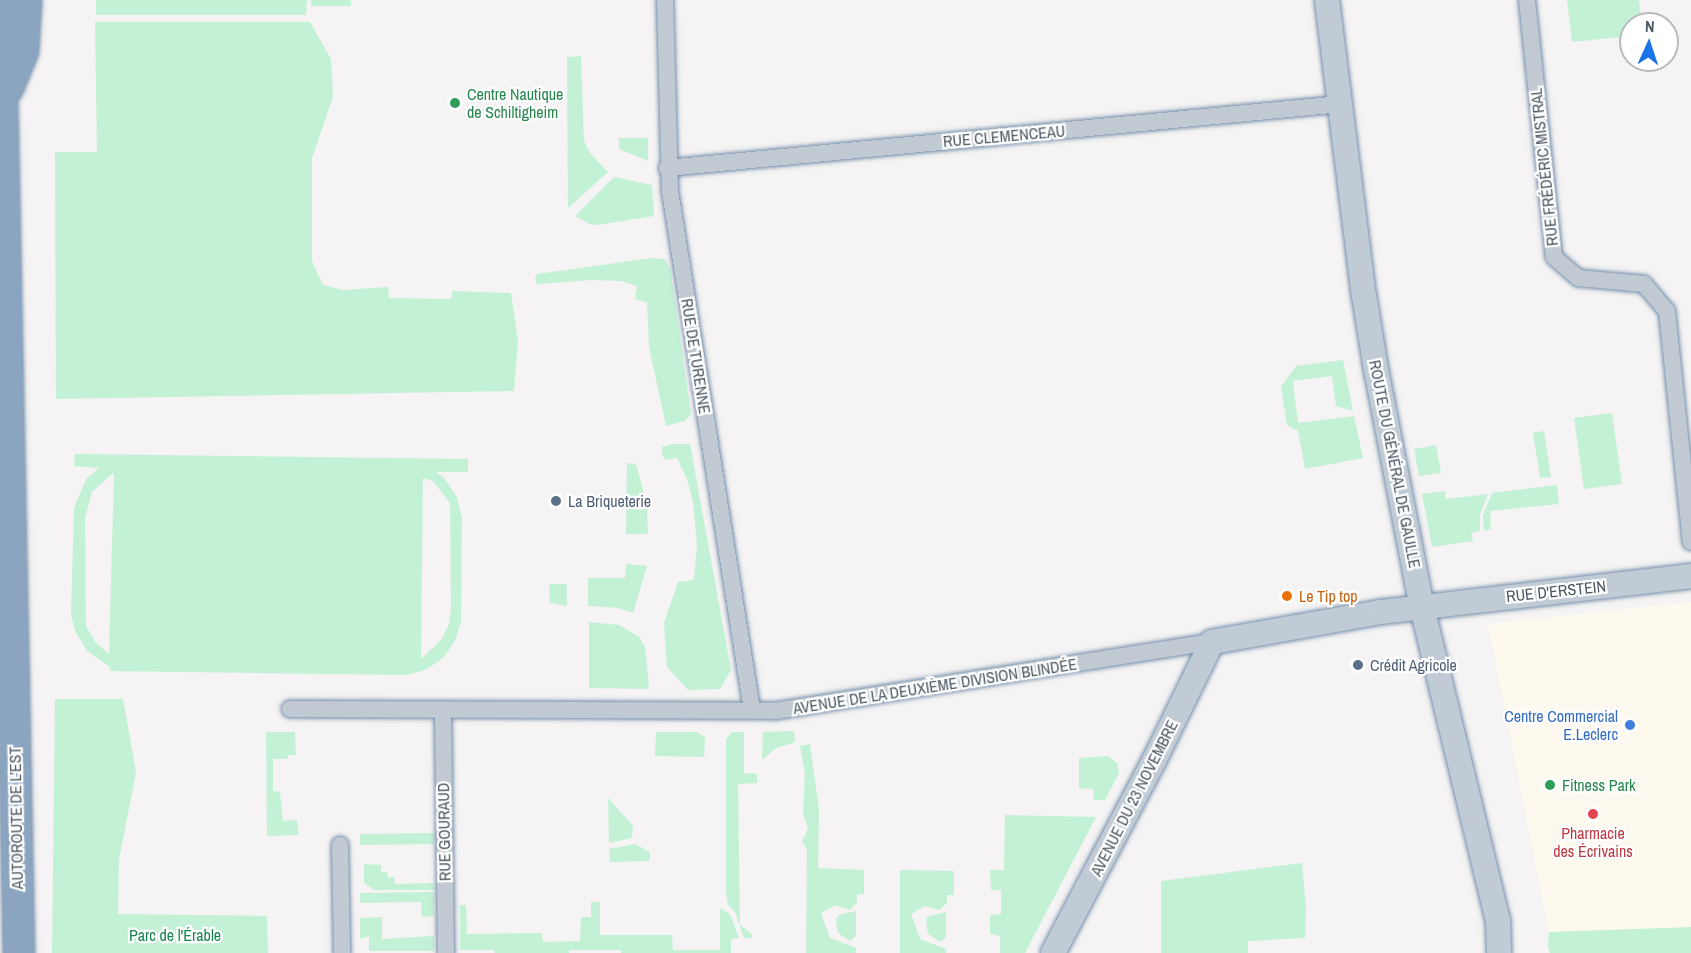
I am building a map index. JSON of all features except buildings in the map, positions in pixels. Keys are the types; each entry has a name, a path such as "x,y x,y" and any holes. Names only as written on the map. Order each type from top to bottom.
{"highway":[{"name":"AUTOROUTE DE L’EST","path":"0,0 19,953"},
{"path":"3,102 23,51 26,0"}],"main road":[{"name":"ROUTE DU GÉNÉRAL DE GAULLE","path":"1327,0 1374,358 1422,607 1498,920 1499,953"},
{"name":"RUE D'ERSTEIN","path":"1422,607 1691,576"},
{"name":"AVENUE DE LA DEUXIÈME DIVISION BLINDÉE","path":"1212,642 1276,629 1422,607"},
{"name":"AVENUE DU 23 NOVEMBRE","path":"1053,953 1140,788 1212,642"},
{"name":"ROUTE DU GÉNÉRAL DE GAULLE","path":"1498,920 1517,953"}],"street":[{"name":"RUE DE TURENNE","path":"665,0 667,168 752,710"},
{"name":"RUE FRÉDÉRIC MISTRAL","path":"1527,0 1554,257 1578,278 1644,284 1667,311 1691,542"},
{"name":"RUE CLEMENCEAU","path":"667,168 1341,104"},
{"name":"AVENUE DE LA DEUXIÈME DIVISION BLINDÉE","path":"290,709 775,711 1212,642"},
{"name":"RUE GOURAUD","path":"443,711 446,953"},
{"path":"340,845 342,953"}],"shaded area":[{"path":"1691,602 1691,931 1549,932 1488,624"}],"green space":[{"path":"96,0 307,0 306,15 96,15"},
{"path":"311,0 351,0 351,6 311,6"},
{"path":"1567,0 1639,0 1640,12 1619,12 1619,37 1572,42"},
{"path":"95,22 310,22 331,59 333,97 312,158 312,261 323,285 343,290 388,287 389,298 451,299 452,291 511,293 518,341 514,391 56,399 55,152 97,152"},
{"path":"581,56 584,141 590,153 608,172 568,208 567,57"},
{"path":"619,138 648,138 648,161 619,149"},
{"path":"614,177 652,185 654,216 598,225 590,224 575,216"},
{"path":"652,258 664,259 670,267 691,414 685,421 666,426 649,347 647,302 635,299 637,286 621,281 592,280 537,284 535,279 537,274"},
{"path":"1343,360 1353,411 1336,406 1332,376 1293,381 1298,423 1354,416 1363,458 1305,469 1298,431 1287,425 1281,387 1296,366"},
{"path":"1612,413 1622,484 1584,489 1574,418"},
{"path":"1544,431 1551,477 1540,478 1533,433"},
{"path":"672,444 690,444 731,670 720,689 688,690 667,667 664,623 678,582 694,580 697,545 693,502 687,479 677,458 665,460 662,454 662,447"},
{"path":"1436,445 1441,473 1419,476 1414,449"},
{"path":"75,454 468,459 468,472 436,472 444,478 457,497 462,519 461,622 455,641 443,658 427,669 408,675 110,671 110,667 87,651 75,631 71,615 74,508 86,479 99,468 74,466","holes":["114,474 109,654 95,642 86,626 85,519 92,492","423,478 433,481 450,503 451,609 449,624 442,639 421,659"]},
{"path":"627,463 636,464 647,505 648,534 626,534"},
{"path":"1557,485 1559,504 1490,511 1491,529 1484,531 1483,515 1492,493"},
{"path":"1445,491 1446,499 1488,494 1480,515 1480,531 1471,533 1473,541 1432,547 1422,494"},
{"path":"626,564 647,566 633,613 618,608 588,606 588,578 625,578"},
{"path":"549,584 567,584 567,606 550,603"},
{"path":"589,622 619,625 639,637 645,647 649,685 647,689 589,688"},
{"name":"Parc de l'Érable","path":"55,699 123,699 136,772 119,860 118,914 267,916 268,953 52,953"},
{"path":"794,731 795,742 776,748 762,760 763,732"},
{"path":"266,732 295,732 296,755 288,755 288,759 273,759 273,791 280,792 283,821 297,820 299,835 267,836"},
{"path":"656,732 697,732 705,737 704,757 655,756"},
{"path":"732,732 744,732 744,773 757,774 757,783 738,784 740,925 752,934 752,938 744,938 735,912 728,905 726,891 726,739"},
{"path":"810,744 819,810 818,868 864,870 864,894 857,894 857,903 849,910 835,905 821,913 830,938 856,948 856,953 806,953 807,850 802,841 808,829 803,813 805,774 800,746"},
{"path":"1108,756 1117,763 1119,773 1105,800 1094,800 1093,789 1079,788 1079,758"},
{"path":"608,798 633,826 632,838 609,843"},
{"path":"1005,815 1096,817 1025,953 1000,953 1000,936 990,934 990,915 1001,914 1001,890 991,890 990,870 1004,870"},
{"path":"434,833 434,844 360,845 360,834"},
{"path":"635,844 650,852 650,861 610,862 609,849"},
{"path":"1302,863 1306,908 1305,938 1248,941 1248,953 1161,953 1161,881"},
{"path":"364,864 381,865 381,872 387,872 388,877 394,877 395,884 434,883 434,890 374,890 364,883"},
{"path":"900,870 954,871 954,895 947,895 947,903 939,910 925,906 911,914 920,939 946,949 946,953 900,953"},
{"path":"434,892 434,916 422,917 421,902 360,903 360,893"},
{"path":"591,902 600,902 600,935 672,935 673,950 720,950 720,908 730,914 739,938 731,939 731,953 621,953 621,950 569,950 569,953 495,953 494,950 460,950 460,905 466,905 467,934 542,933 543,942 580,941 581,917 591,917"},
{"path":"856,911 856,936 850,941 838,933 836,919 839,915"},
{"path":"946,912 946,937 940,942 928,934 926,920 929,916"},
{"path":"382,917 382,939 434,936 434,951 369,951 369,936 360,939 360,918"},
{"path":"1691,927 1691,953 1550,953 1548,946 1549,932"}],"place":[{"name":"Centre Nautique de Schiltigheim","path":"455,103"},
{"name":"La Briqueterie","path":"556,501"},
{"name":"Le Tip top","path":"1287,596"},
{"name":"Crédit Agricole","path":"1358,665"},
{"name":"Centre Commercial E.Leclerc","path":"1630,725"},
{"name":"Fitness Park","path":"1550,785"},
{"name":"Pharmacie des Écrivains","path":"1593,814"}]}
